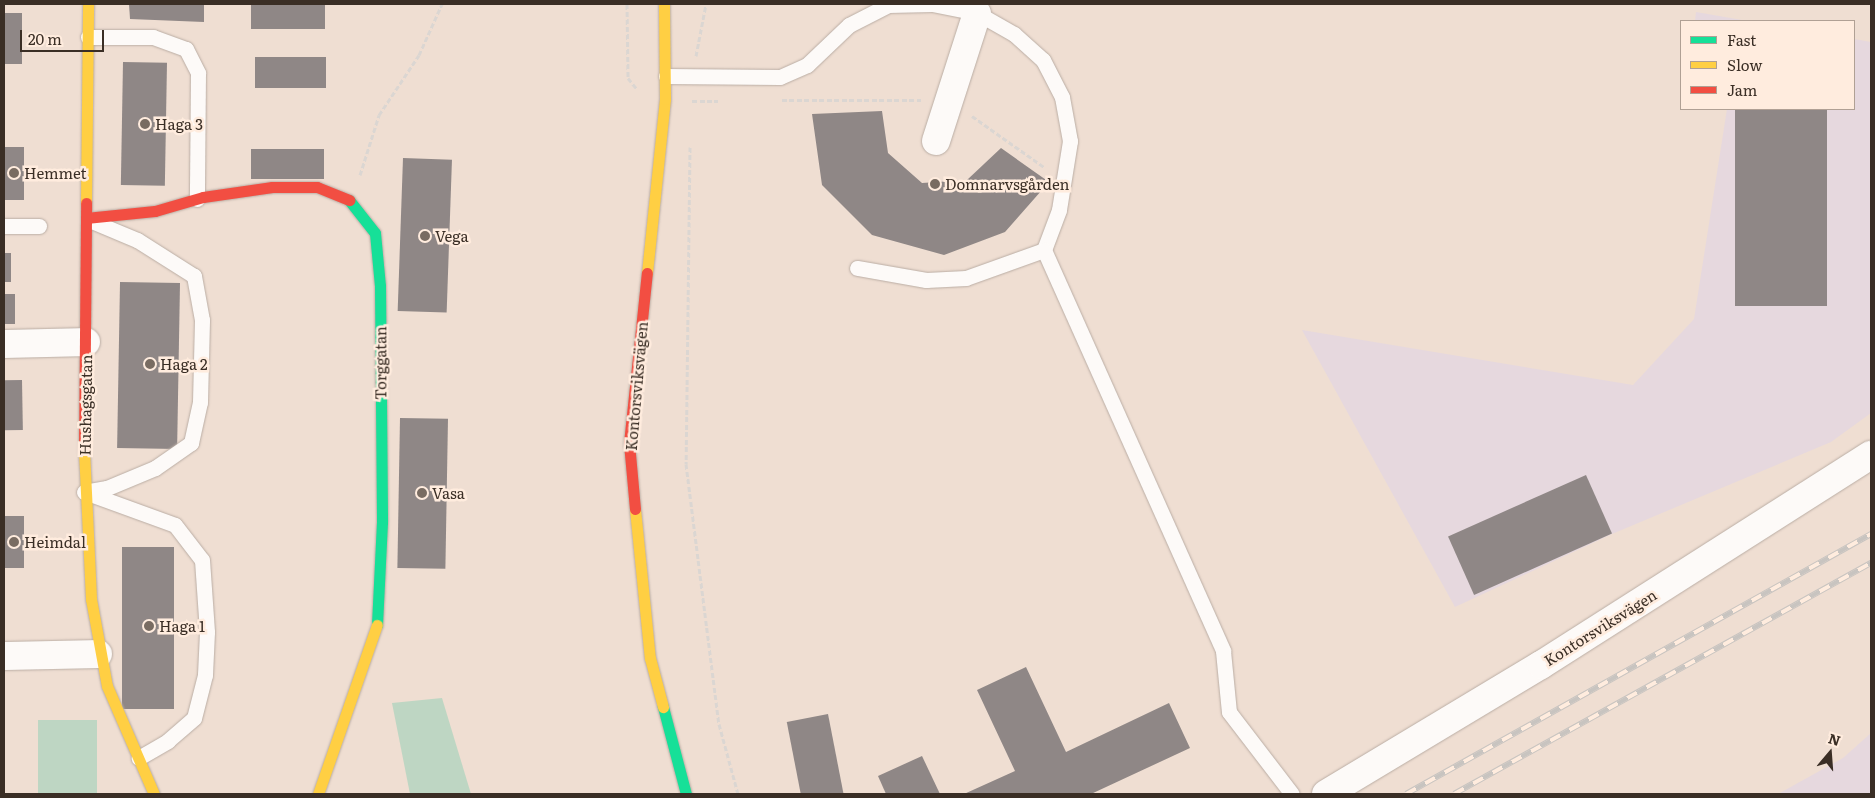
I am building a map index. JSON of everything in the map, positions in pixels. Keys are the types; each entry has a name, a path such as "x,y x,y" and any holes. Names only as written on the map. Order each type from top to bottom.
{"street":[{"name":"Hushagsgatan","path":"88,4 84,492 98,654 154,794"},
{"name":"Kontorsviksvägen","path":"664,4 666,76 629,443 650,658 686,794"},
{"path":"936,141 977,13"},
{"path":"86,218 155,211 197,199 272,187 317,187 354,202"},
{"name":"Torggatan","path":"318,794 376,635 382,522 380,286 375,233 354,202"},
{"path":"4,344 86,342"},
{"name":"Kontorsviksvägen","path":"1326,794 1549,660 1871,455"},
{"path":"4,656 98,654"}],"lane":[{"path":"666,76 780,77 807,65 849,25 888,5 932,4 977,13 1014,34 1047,67 1062,96 1070,141 1065,182 1044,250 1223,651 1229,712 1292,794"},
{"path":"88,37 153,38 186,49 198,73 197,199"},
{"path":"84,492 107,488 155,468 190,443 200,402 202,320 194,276 137,240 86,218"},
{"path":"4,226 39,226"},
{"path":"857,268 926,280 966,278 1044,250"},
{"path":"84,492 174,525 202,560 207,632 204,675 194,718 168,741 138,758"}],"path":[{"path":"354,202 379,115 419,55 442,4"},
{"path":"692,111 693,77 706,4"},
{"path":"692,101 722,100"},
{"path":"771,100 949,100 1065,182"},
{"path":"690,140 686,464 719,724 738,794"}],"shaded area":[{"path":"1696,12 1742,20 1695,20"},
{"path":"1855,39 1871,42 1871,413 1831,442 1612,534 1455,607 1302,330 1633,385 1694,319 1727,110 1855,110"},
{"path":"1871,733 1871,794 1778,794 1843,758"}],"green space":[{"path":"442,698 471,794 410,794 392,703"},
{"path":"38,720 97,720 97,794 38,794"}],"building":[{"path":"129,4 204,4 204,22 130,19"},
{"path":"251,4 325,4 325,29 251,29"},
{"path":"4,13 22,13 22,64 4,64"},
{"path":"255,57 326,57 326,88 255,88"},
{"name":"Haga 3","path":"123,62 167,63 165,186 121,185"},
{"path":"1735,110 1827,110 1827,306 1735,306"},
{"name":"Domnarvsgården","path":"882,111 888,153 922,183 967,180 1001,148 1049,182 1005,232 944,255 872,235 822,185 812,114"},
{"name":"Hemmet","path":"4,147 24,147 24,200 4,200"},
{"path":"251,149 324,149 324,179 251,179"},
{"name":"Vega","path":"403,158 452,160 447,313 398,311"},
{"path":"4,253 11,253 11,282 4,282"},
{"name":"Haga 2","path":"120,282 180,283 177,449 117,448"},
{"path":"4,294 15,294 15,324 4,324"},
{"path":"4,380 22,380 23,430 5,430"},
{"name":"Vasa","path":"400,418 448,419 445,569 397,568"},
{"path":"1586,475 1612,533 1474,595 1448,536"},
{"name":"Heimdal","path":"4,516 24,516 24,568 4,568"},
{"name":"Haga 1","path":"122,547 174,547 174,709 122,709"},
{"path":"1026,667 1066,752 1169,703 1190,748 1091,794 964,794 1015,771 977,690"},
{"path":"828,714 843,794 801,794 787,722"},
{"path":"922,756 940,794 886,794 878,776"}],"railway":[{"path":"1406,794 1871,534"},
{"path":"1454,794 1871,563"}],"traffic: fast":[{"path":"349,200 375,233 380,286 382,522 377,625"},
{"path":"663,707 686,794"}],"traffic: slow":[{"path":"86,203 88,4"},
{"path":"647,273 665,99 664,4"},
{"path":"84,450 91,599 107,686 154,794"},
{"path":"635,509 650,658 663,707"},
{"path":"318,794 377,625"}],"traffic: jam":[{"path":"86,218 155,211 203,197 272,187 317,187 349,200"},
{"path":"84,450 86,203"},
{"path":"635,509 629,443 647,273"}],"place":[{"name":"Haga 3","path":"145,124"},
{"name":"Hemmet","path":"14,173"},
{"name":"Domnarvsgården","path":"935,184"},
{"name":"Vega","path":"425,236"},
{"name":"Haga 2","path":"150,364"},
{"name":"Vasa","path":"422,493"},
{"name":"Heimdal","path":"14,542"},
{"name":"Haga 1","path":"149,626"}]}
